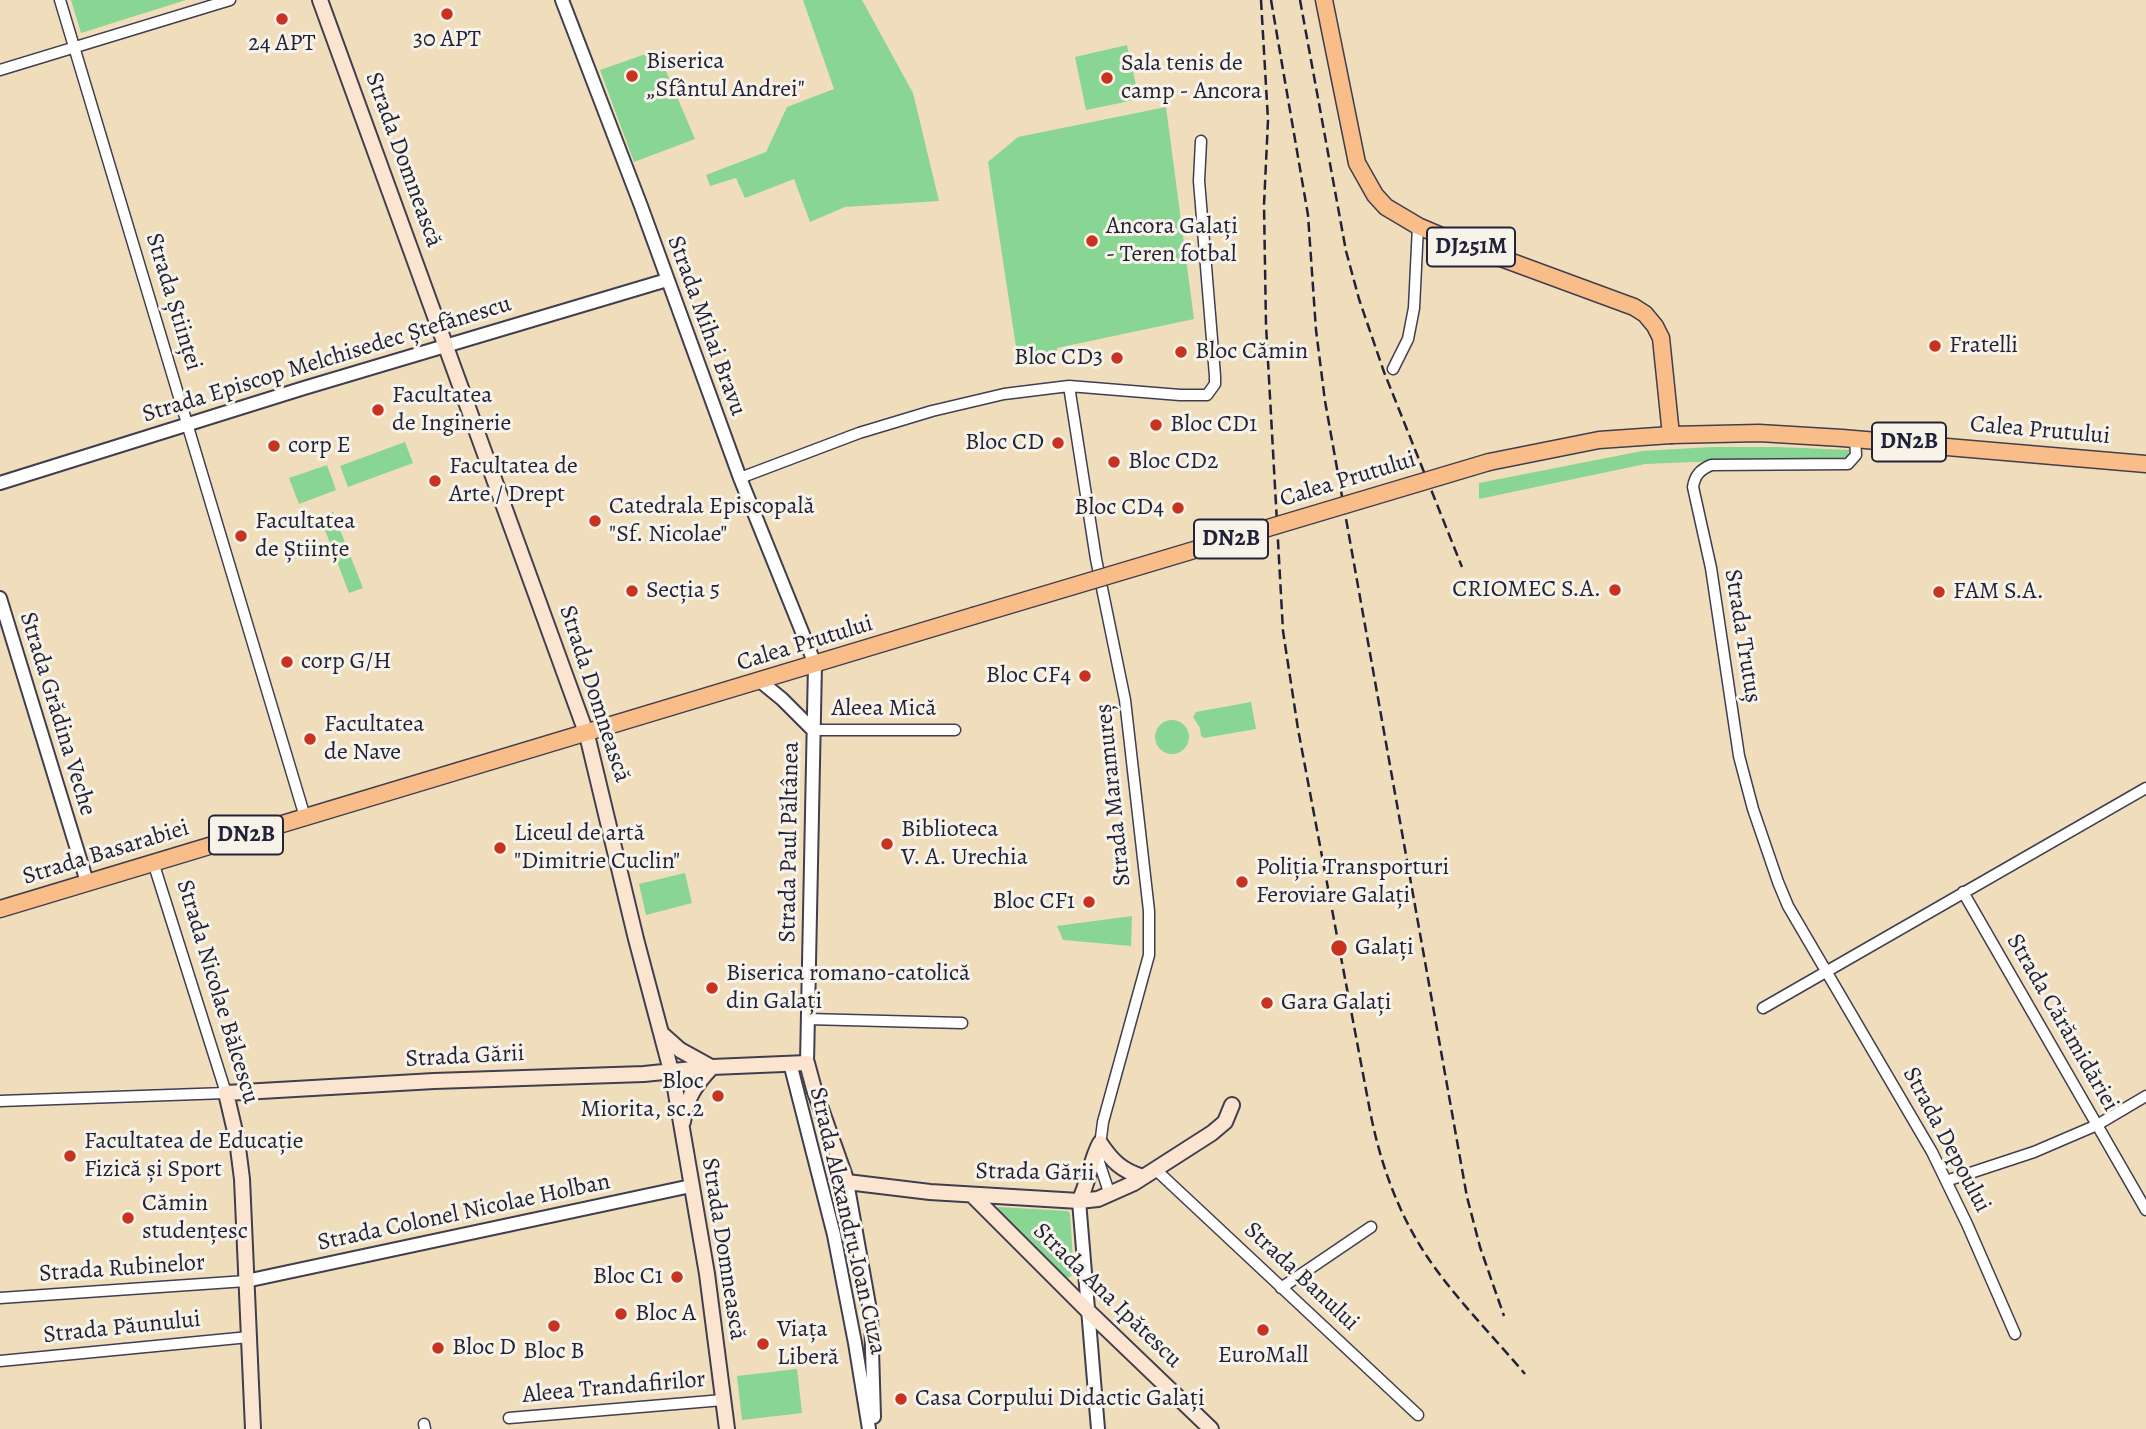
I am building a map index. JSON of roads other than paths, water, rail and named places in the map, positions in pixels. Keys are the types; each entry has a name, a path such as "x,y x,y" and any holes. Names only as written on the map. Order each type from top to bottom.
{"main road":[{"name":"Strada Domnească","path":"320,0 587,733 671,1072 707,1274 727,1429"},
{"name":"DJ251M","path":"1324,0 1357,163 1375,195 1393,212 1418,226 1626,303 1645,314 1661,338 1671,435"},
{"name":"Calea Prutului","path":"587,733 1489,461 1599,440 1759,433 2146,464"},
{"name":"Strada Basarabiei","path":"0,909 587,733"},
{"path":"662,1033 680,1050 712,1067 690,1094 682,1133"},
{"path":"807,1063 847,1182"},
{"name":"Strada Gării","path":"226,1093 807,1063"},
{"name":"Strada Nicolae Bălcescu","path":"226,1093 235,1126 240,1161 253,1429"},
{"name":"Strada Gării","path":"847,1182 972,1195 1079,1201 1098,1199 1149,1173 1218,1128 1225,1122 1232,1105"},
{"path":"1100,1143 1122,1170 1149,1173"},
{"path":"1079,1201 1100,1143"},
{"name":"Strada Ana Ipătescu","path":"972,1195 1211,1429"}],"street":[{"name":"Strada Științei","path":"60,0 306,817"},
{"path":"0,70 230,0"},
{"name":"Strada Mihai Bravu","path":"562,0 740,478 815,664"},
{"path":"740,478 859,433 932,411 1003,394 1069,386 1207,395 1212,390 1215,376 1199,181 1201,141"},
{"path":"1393,369 1408,339 1414,308 1418,226"},
{"name":"Strada Episcop Melchisedec Ștefănescu","path":"0,483 446,345 667,280"},
{"name":"Strada Maramureș","path":"1069,386 1096,559 1125,700 1150,939 1142,984 1103,1122 1100,1162 1110,1195"},
{"name":"Strada Trutuș","path":"1828,971 1788,906 1753,809 1739,757 1711,568 1693,487 1698,473 1711,465 1848,464 1856,455 1855,439"},
{"name":"Strada Grădina Veche","path":"0,598 87,882"},
{"name":"Strada Paul Păltânea","path":"807,1063 815,664"},
{"path":"760,681 813,730"},
{"name":"Aleea Mică","path":"813,730 955,730"},
{"path":"1763,1008 2146,788"},
{"name":"Strada Nicolae Bălcescu","path":"153,862 226,1093"},
{"name":"Strada Cărămidăriei","path":"1963,892 2146,1210"},
{"name":"Strada Depoului","path":"1828,971 1932,1152 2015,1335"},
{"path":"807,1019 962,1023"},
{"name":"Strada Alexandru Ioan Cuza","path":"790,1063 834,1235 872,1429"},
{"name":"Strada Gării","path":"0,1101 226,1093"},
{"path":"1946,1181 2034,1153 2097,1125 2146,1096"},
{"name":"Strada Banului","path":"1149,1173 1281,1288 1418,1415"},
{"path":"847,1182 871,1315 872,1429"},
{"name":"Strada Colonel Nicolae Holban","path":"246,1282 691,1186"},
{"path":"1079,1201 1098,1429"},
{"path":"1281,1288 1371,1227"},
{"name":"Strada Rubinelor","path":"0,1298 246,1282"},
{"name":"Strada Păunului","path":"0,1361 249,1336"},
{"name":"Aleea Trandafirilor","path":"509,1418 723,1400"}],"railway":[{"path":"1261,0 1268,120 1264,205 1266,325 1283,631 1298,729 1370,1111 1391,1186 1406,1221 1426,1255 1449,1286 1525,1374"},
{"path":"1271,0 1308,215 1316,330 1325,401 1467,1197 1480,1247 1504,1316"},
{"path":"1300,0 1346,251 1359,299 1384,372 1462,567"}],"place":[{"name":"30 APT","path":"447,14"},
{"name":"24 APT","path":"282,19"},
{"name":"Biserica „Sfântul Andrei\"","path":"632,76"},
{"name":"Sala tenis de camp - Ancora","path":"1107,78"},
{"name":"Ancora Galați - Teren fotbal","path":"1092,241"},
{"name":"Fratelli","path":"1935,346"},
{"name":"Bloc Cămin","path":"1181,352"},
{"name":"Bloc CD3","path":"1117,358"},
{"name":"Facultatea de Inginerie","path":"378,410"},
{"name":"Bloc CD1","path":"1156,425"},
{"name":"Bloc CD","path":"1058,443"},
{"name":"corp E","path":"274,446"},
{"name":"Bloc CD2","path":"1114,462"},
{"name":"Facultatea de Arte / Drept","path":"435,481"},
{"name":"Bloc CD4","path":"1178,508"},
{"name":"Catedrala Episcopală \"Sf. Nicolae\"","path":"595,521"},
{"name":"Facultatea de Științe","path":"241,536"},
{"name":"CRIOMEC S.A.","path":"1615,590"},
{"name":"Secția 5","path":"632,591"},
{"name":"FAM S.A.","path":"1939,592"},
{"name":"corp G/H","path":"287,662"},
{"name":"Bloc CF4","path":"1085,676"},
{"name":"Facultatea de Nave","path":"310,739"},
{"name":"Biblioteca V. A. Urechia","path":"887,844"},
{"name":"Liceul de artă \"Dimitrie Cuclin\"","path":"500,848"},
{"name":"Poliția Transporturi Feroviare Galați","path":"1242,882"},
{"name":"Bloc CF1","path":"1089,902"},
{"name":"Galați","path":"1339,948"},
{"name":"Biserica romano-catolică din Galați","path":"712,988"},
{"name":"Gara Galați","path":"1267,1003"},
{"name":"Bloc Miorita, sc.2","path":"718,1096"},
{"name":"Facultatea de Educație Fizică și Sport","path":"70,1156"},
{"name":"Cămin studențesc","path":"128,1218"},
{"name":"Bloc C1","path":"677,1277"},
{"name":"Bloc A","path":"621,1314"},
{"name":"Bloc B","path":"554,1326"},
{"name":"EuroMall","path":"1263,1330"},
{"name":"Viața Liberă","path":"763,1344"},
{"name":"Bloc D","path":"438,1348"},
{"name":"Casa Corpului Didactic Galați","path":"901,1399"}]}
